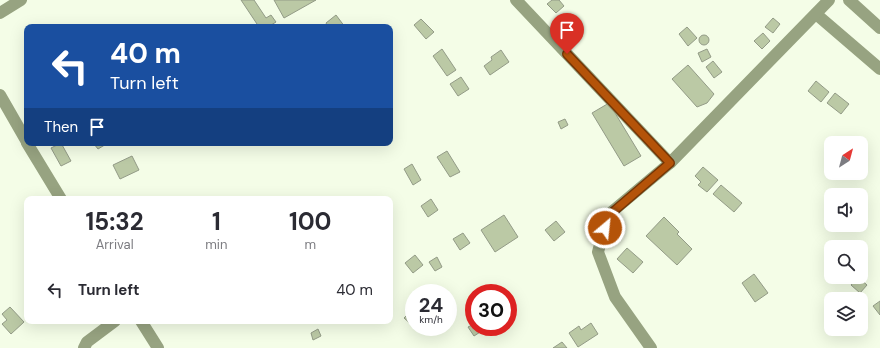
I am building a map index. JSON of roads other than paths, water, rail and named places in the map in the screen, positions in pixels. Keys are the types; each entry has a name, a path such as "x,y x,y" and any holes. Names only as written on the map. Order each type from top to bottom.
{"street":[{"path":"0,14 21,0"},
{"path":"516,0 670,163"},
{"path":"651,348 615,297 598,252 608,216 670,163 829,0"},
{"path":"849,0 880,28"},
{"path":"816,14 880,69"},
{"path":"0,95 24,138"},
{"path":"29,146 59,196"},
{"path":"84,348 87,342 111,324"},
{"path":"143,324 158,348"}]}
